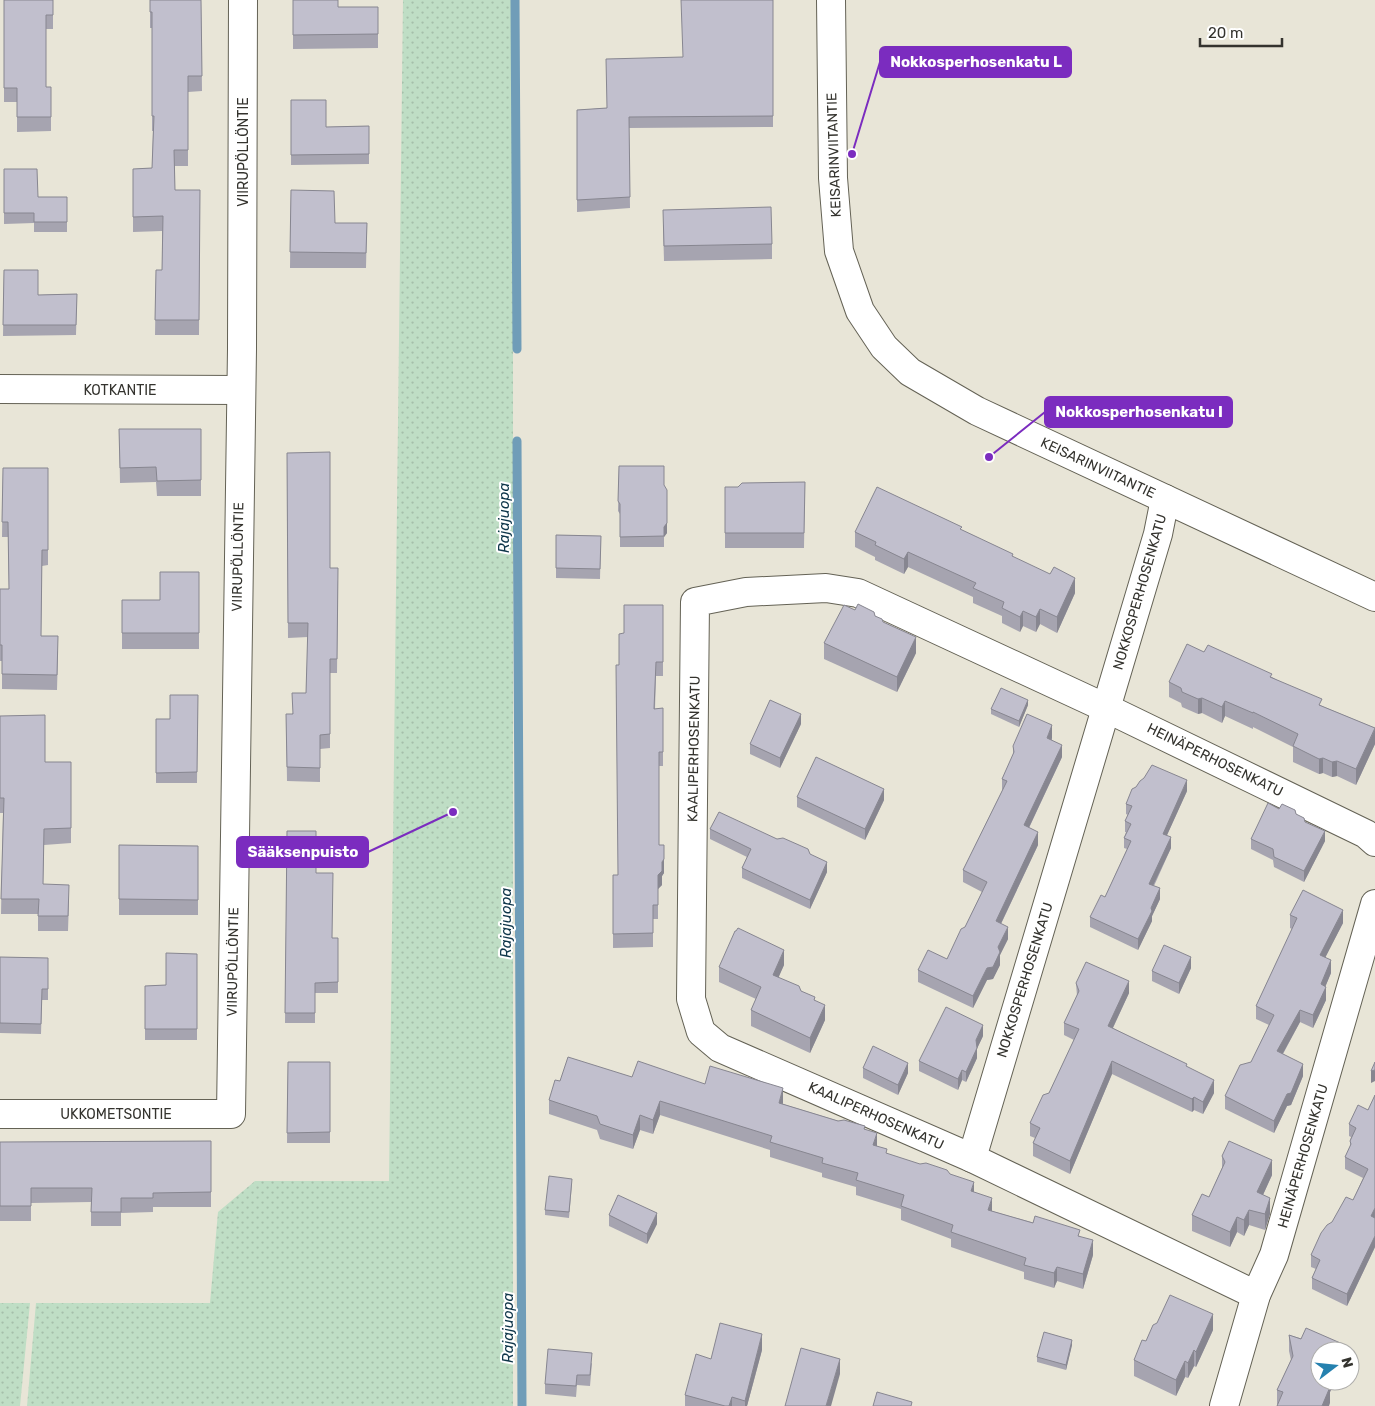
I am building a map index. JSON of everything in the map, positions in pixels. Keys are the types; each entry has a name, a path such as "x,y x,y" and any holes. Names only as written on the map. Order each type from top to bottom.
{"street":[{"name":"VIIRUPÖLLÖNTIE","path":"231,1114 242,349 243,0"},
{"name":"KEISARINVIITANTIE","path":"831,0 833,178 839,251 860,311 884,347 910,372 977,411 1375,597"},
{"name":"KOTKANTIE","path":"0,389 241,390"},
{"name":"NOKKOSPERHOSENKATU","path":"972,1158 1158,534 1165,499"},
{"name":"KAALIPERHOSENKATU","path":"972,1158 720,1048 701,1032 691,1000 695,602 746,592 826,588 858,593 1106,708"},
{"name":"HEINÄPERHOSENKATU","path":"1106,708 1366,834 1375,842"},
{"name":"HEINÄPERHOSENKATU","path":"1224,1406 1256,1295 1274,1255 1375,904"},
{"name":"UKKOMETSONTIE","path":"0,1114 231,1114"},
{"path":"972,1158 1256,1295"}],"green space":[{"path":"403,0 513,0 513,1406 27,1406 36,1303 210,1303 218,1212 255,1181 389,1181"},
{"path":"0,1303 30,1303 20,1406 0,1406"}],"building":[{"path":"4,0 53,0 53,15 46,15 46,87 51,87 51,117 17,117 17,88 4,88"},
{"path":"150,0 201,0 202,76 188,76 188,150 174,150 175,190 200,190 199,320 155,320 156,270 162,270 163,216 133,217 133,169 152,168 154,116 152,116 152,12 150,12"},
{"path":"293,0 338,0 338,7 378,7 378,34 293,35"},
{"path":"681,0 773,0 773,116 629,117 630,197 577,200 577,110 607,108 606,59 683,57"},
{"path":"291,100 326,100 326,127 369,126 369,154 291,155"},
{"path":"4,169 37,169 38,197 67,197 67,222 34,222 34,213 4,213"},
{"path":"291,190 334,191 335,223 367,223 366,253 290,252"},
{"path":"771,207 772,244 664,246 663,210"},
{"path":"4,270 38,270 38,295 77,294 76,325 3,325"},
{"path":"119,429 201,429 201,480 157,481 156,467 120,468"},
{"path":"330,452 330,568 338,568 337,659 330,659 330,734 320,735 320,768 287,767 286,714 293,714 292,693 306,693 308,623 288,623 287,453"},
{"path":"619,466 664,466 664,485 667,490 667,523 664,527 664,536 620,537"},
{"path":"3,468 48,468 48,550 42,550 41,636 58,636 57,675 2,674 0,589 9,589 8,522 2,522"},
{"path":"805,482 804,533 725,533 725,487 738,487 742,483"},
{"path":"877,487 962,527 960,529 1050,574 1054,567 1075,578 1057,617 1040,609 1036,617 1023,611 1020,617 1002,608 1004,602 973,588 976,583 908,552 904,559 875,545 876,542 855,532"},
{"path":"556,535 601,536 600,569 556,568"},
{"path":"160,572 199,572 199,633 122,633 122,600 160,600"},
{"path":"858,604 874,612 875,616 882,619 883,622 916,637 897,677 824,643 844,605 855,610"},
{"path":"624,605 663,605 663,662 656,662 654,709 663,708 663,752 659,752 659,845 664,845 664,859 662,871 658,875 658,905 653,905 653,933 613,934 613,875 618,875 616,665 619,665 619,634 624,633"},
{"path":"1187,644 1204,652 1208,645 1272,674 1270,677 1322,699 1319,705 1375,728 1356,769 1337,761 1332,762 1323,758 1319,759 1293,746 1298,734 1253,712 1225,701 1222,707 1182,692 1181,688 1169,682"},
{"path":"1001,688 1028,700 1019,721 991,709"},
{"path":"170,695 198,695 197,772 156,773 156,719 170,719"},
{"path":"770,700 801,714 780,758 750,744"},
{"path":"1027,714 1052,725 1047,738 1062,745 1024,825 1038,832 996,921 1008,927 998,947 1000,952 993,967 987,968 973,996 918,970 928,950 947,959 987,882 963,870 1007,781 1002,779 1014,752 1013,746"},
{"path":"45,715 45,762 71,762 71,828 44,829 43,884 69,885 68,916 38,916 39,899 1,899 4,798 0,798 0,716"},
{"path":"816,757 884,789 865,829 797,797"},
{"path":"1152,765 1187,780 1163,834 1171,837 1149,884 1160,888 1151,908 1152,911 1138,939 1090,917 1101,895 1105,897 1131,841 1124,838 1131,824 1125,821 1132,806 1126,804 1132,789 1144,778"},
{"path":"1268,803 1279,809 1282,804 1295,810 1296,814 1304,818 1305,822 1325,831 1304,871 1274,857 1273,849 1251,839"},
{"path":"719,812 777,839 783,838 808,849 810,854 827,862 810,900 742,868 751,849 710,829"},
{"path":"287,831 316,831 316,873 333,873 332,938 338,938 338,982 315,983 315,1013 285,1013"},
{"path":"119,845 198,846 198,900 119,899"},
{"path":"1303,890 1343,910 1320,955 1331,960 1321,984 1326,987 1313,1015 1300,1010 1277,1051 1303,1064 1291,1093 1287,1094 1274,1121 1225,1096 1240,1065 1251,1062 1274,1015 1256,1006 1297,918 1290,915"},
{"path":"738,928 784,950 773,975 799,986 801,991 815,997 814,1000 825,1005 810,1038 751,1010 761,987 719,967"},
{"path":"1164,945 1191,957 1179,983 1152,971"},
{"path":"166,953 197,954 197,1029 145,1029 145,986 166,985"},
{"path":"0,957 48,958 48,989 42,989 41,1024 0,1023"},
{"path":"1086,962 1129,981 1108,1026 1187,1064 1186,1066 1214,1080 1203,1102 1194,1097 1192,1099 1112,1061 1070,1161 1033,1143 1040,1128 1030,1123 1043,1095 1049,1093 1079,1029 1064,1023 1079,991 1076,983"},
{"path":"946,1007 983,1025 976,1040 977,1048 966,1072 962,1070 958,1079 919,1061"},
{"path":"873,1046 908,1063 898,1085 863,1068"},
{"path":"568,1057 632,1077 638,1061 705,1084 710,1066 783,1088 779,1103 838,1121 844,1120 865,1126 864,1129 877,1133 873,1145 887,1149 886,1153 920,1164 926,1163 974,1182 971,1191 992,1198 988,1210 1033,1223 1035,1216 1080,1230 1078,1236 1093,1240 1083,1274 1057,1267 1054,1273 1024,1265 1026,1258 951,1232 953,1225 901,1206 904,1195 856,1180 858,1173 822,1163 823,1158 770,1142 772,1136 660,1101 653,1120 640,1115 633,1135 600,1124 597,1116 549,1100 555,1080 560,1081"},
{"path":"288,1062 330,1062 330,1132 287,1133"},
{"path":"1375,1062 1375,1070 1371,1071"},
{"path":"1375,1095 1375,1208 1371,1216 1375,1218 1375,1236 1347,1294 1312,1278 1320,1260 1311,1255 1321,1233 1332,1222 1346,1197 1353,1200 1368,1169 1345,1157 1356,1128 1349,1124 1358,1105 1368,1110"},
{"path":"211,1141 211,1192 153,1193 153,1198 121,1198 121,1212 91,1212 92,1188 31,1188 31,1206 0,1206 0,1142"},
{"path":"1229,1141 1272,1160 1257,1192 1270,1198 1265,1214 1249,1210 1244,1220 1237,1217 1230,1232 1192,1215 1202,1194 1209,1197 1225,1162 1222,1156"},
{"path":"549,1176 572,1179 569,1212 545,1210"},
{"path":"618,1195 657,1213 647,1234 609,1215"},
{"path":"1170,1295 1213,1314 1196,1352 1194,1350 1188,1363 1185,1361 1176,1380 1134,1360 1142,1340 1146,1341"},
{"path":"720,1323 762,1334 745,1401 732,1397 729,1406 685,1395 696,1354 711,1359"},
{"path":"1306,1328 1336,1341 1310,1341 1310,1391 1328,1391 1322,1406 1277,1406 1283,1392 1277,1390 1293,1356 1289,1335 1301,1339"},
{"path":"1044,1332 1072,1340 1066,1365 1037,1357"},
{"path":"801,1348 840,1359 826,1406 785,1406"},
{"path":"548,1349 592,1353 590,1375 577,1375 576,1386 545,1384"},
{"path":"877,1392 912,1402 911,1406 873,1406"}],"waterway":[{"path":"515,0 517,349"},
{"name":"Rajajuopa","path":"517,441 522,1406"}],"place":[{"name":"Nokkosperhosenkatu L","path":"852,154"},
{"name":"Nokkosperhosenkatu I","path":"989,457"},
{"name":"Sääksenpuisto","path":"453,812"}]}
